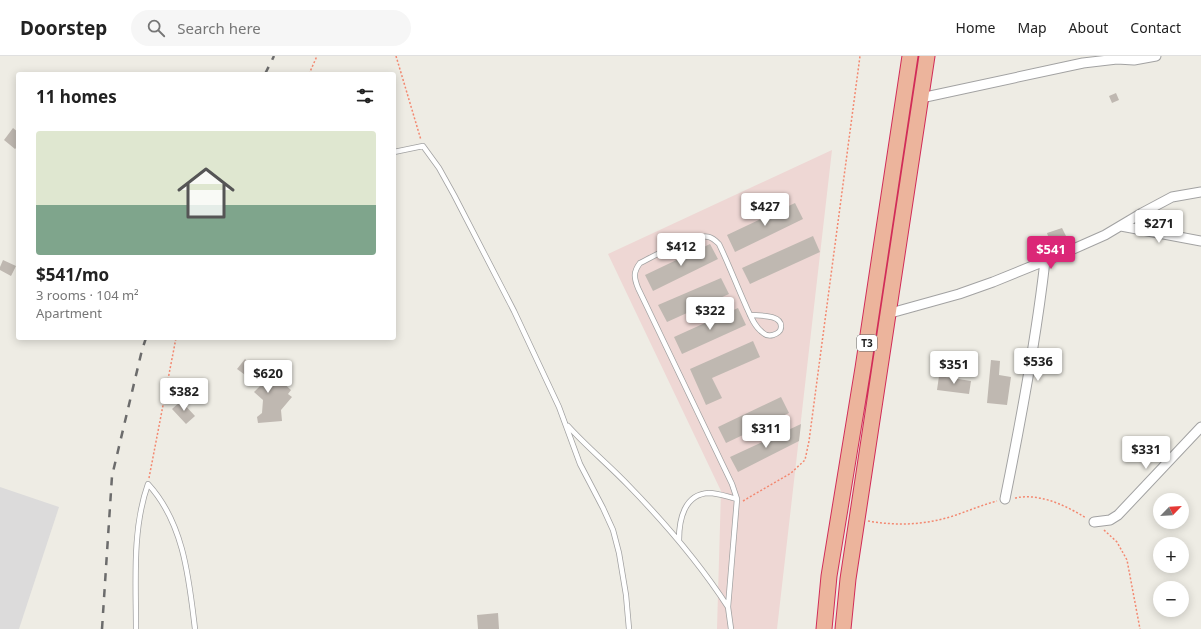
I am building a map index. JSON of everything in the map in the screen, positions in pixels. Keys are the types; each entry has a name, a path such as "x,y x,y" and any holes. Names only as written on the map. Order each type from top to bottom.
{"highway":[{"name":"T3","path":"824,629 830,576 910,56"},
{"name":"T3","path":"843,629 848,579 927,56"}],"street":[{"path":"921,98 1083,63 1117,59 1134,60 1156,56"},
{"path":"887,314 971,290 1045,261 1105,235 1172,197 1201,192"},
{"path":"1121,226 1201,241"},
{"path":"1005,499 1023,413 1045,261"},
{"path":"1094,522 1110,520 1118,515 1201,427"}],"lane":[{"path":"396,152 423,146 439,168 454,195 514,311 566,424 580,464 603,508 612,530 619,553 629,629"},
{"path":"731,629 728,607 737,501 732,484 638,288 634,273 640,263 690,240 702,236 709,237 719,244 750,315 758,328 763,333 773,335 780,330 782,326 776,318 750,315"},
{"path":"566,424 630,486 678,540 706,574 728,607"},
{"path":"136,629 138,536 141,511 148,484"},
{"path":"148,484 159,496 177,533 189,584 195,629"},
{"path":"678,540 681,518 690,501 698,496 708,493 718,494 737,501"}],"path":[{"path":"310,72 317,56"},
{"path":"396,56 423,146"},
{"path":"737,501 791,473 805,460 809,441 860,56"},
{"path":"148,484 176,340"},
{"path":"857,518 891,524 919,523 952,516 1005,499 1030,496 1041,498 1071,509 1094,522 1111,536 1123,552 1127,560 1140,629"}],"shaded area":[{"path":"832,150 777,629 717,629 721,491 608,254"},
{"path":"0,487 59,507 19,629 0,629"}],"building":[{"path":"1116,93 1119,100 1112,103 1109,96"},
{"path":"13,128 16,130 15,149 4,140"},
{"path":"795,203 803,219 735,252 727,235"},
{"path":"1062,228 1066,236 1050,242 1047,233"},
{"path":"813,236 820,252 750,284 742,268"},
{"path":"710,244 718,259 653,291 645,275"},
{"path":"3,260 16,266 11,276 0,270"},
{"path":"721,278 729,294 667,322 658,305"},
{"path":"738,308 746,325 682,354 674,337"},
{"path":"753,341 760,357 712,378 722,398 706,405 690,369"},
{"path":"245,359 276,386 281,381 291,390 288,394 292,397 281,410 282,421 258,423 257,417 262,413 263,400 254,392 260,386 237,369"},
{"path":"991,360 1000,361 999,375 1011,377 1007,405 987,403"},
{"path":"939,376 971,381 969,394 937,390"},
{"path":"781,397 789,413 726,443 718,427"},
{"path":"181,401 195,416 186,424 172,409"},
{"path":"801,424 799,441 738,472 730,457"},
{"path":"498,613 499,629 478,629 477,615"}],"railway":[{"path":"266,72 274,56"},
{"path":"102,629 112,476 145,340"}]}
